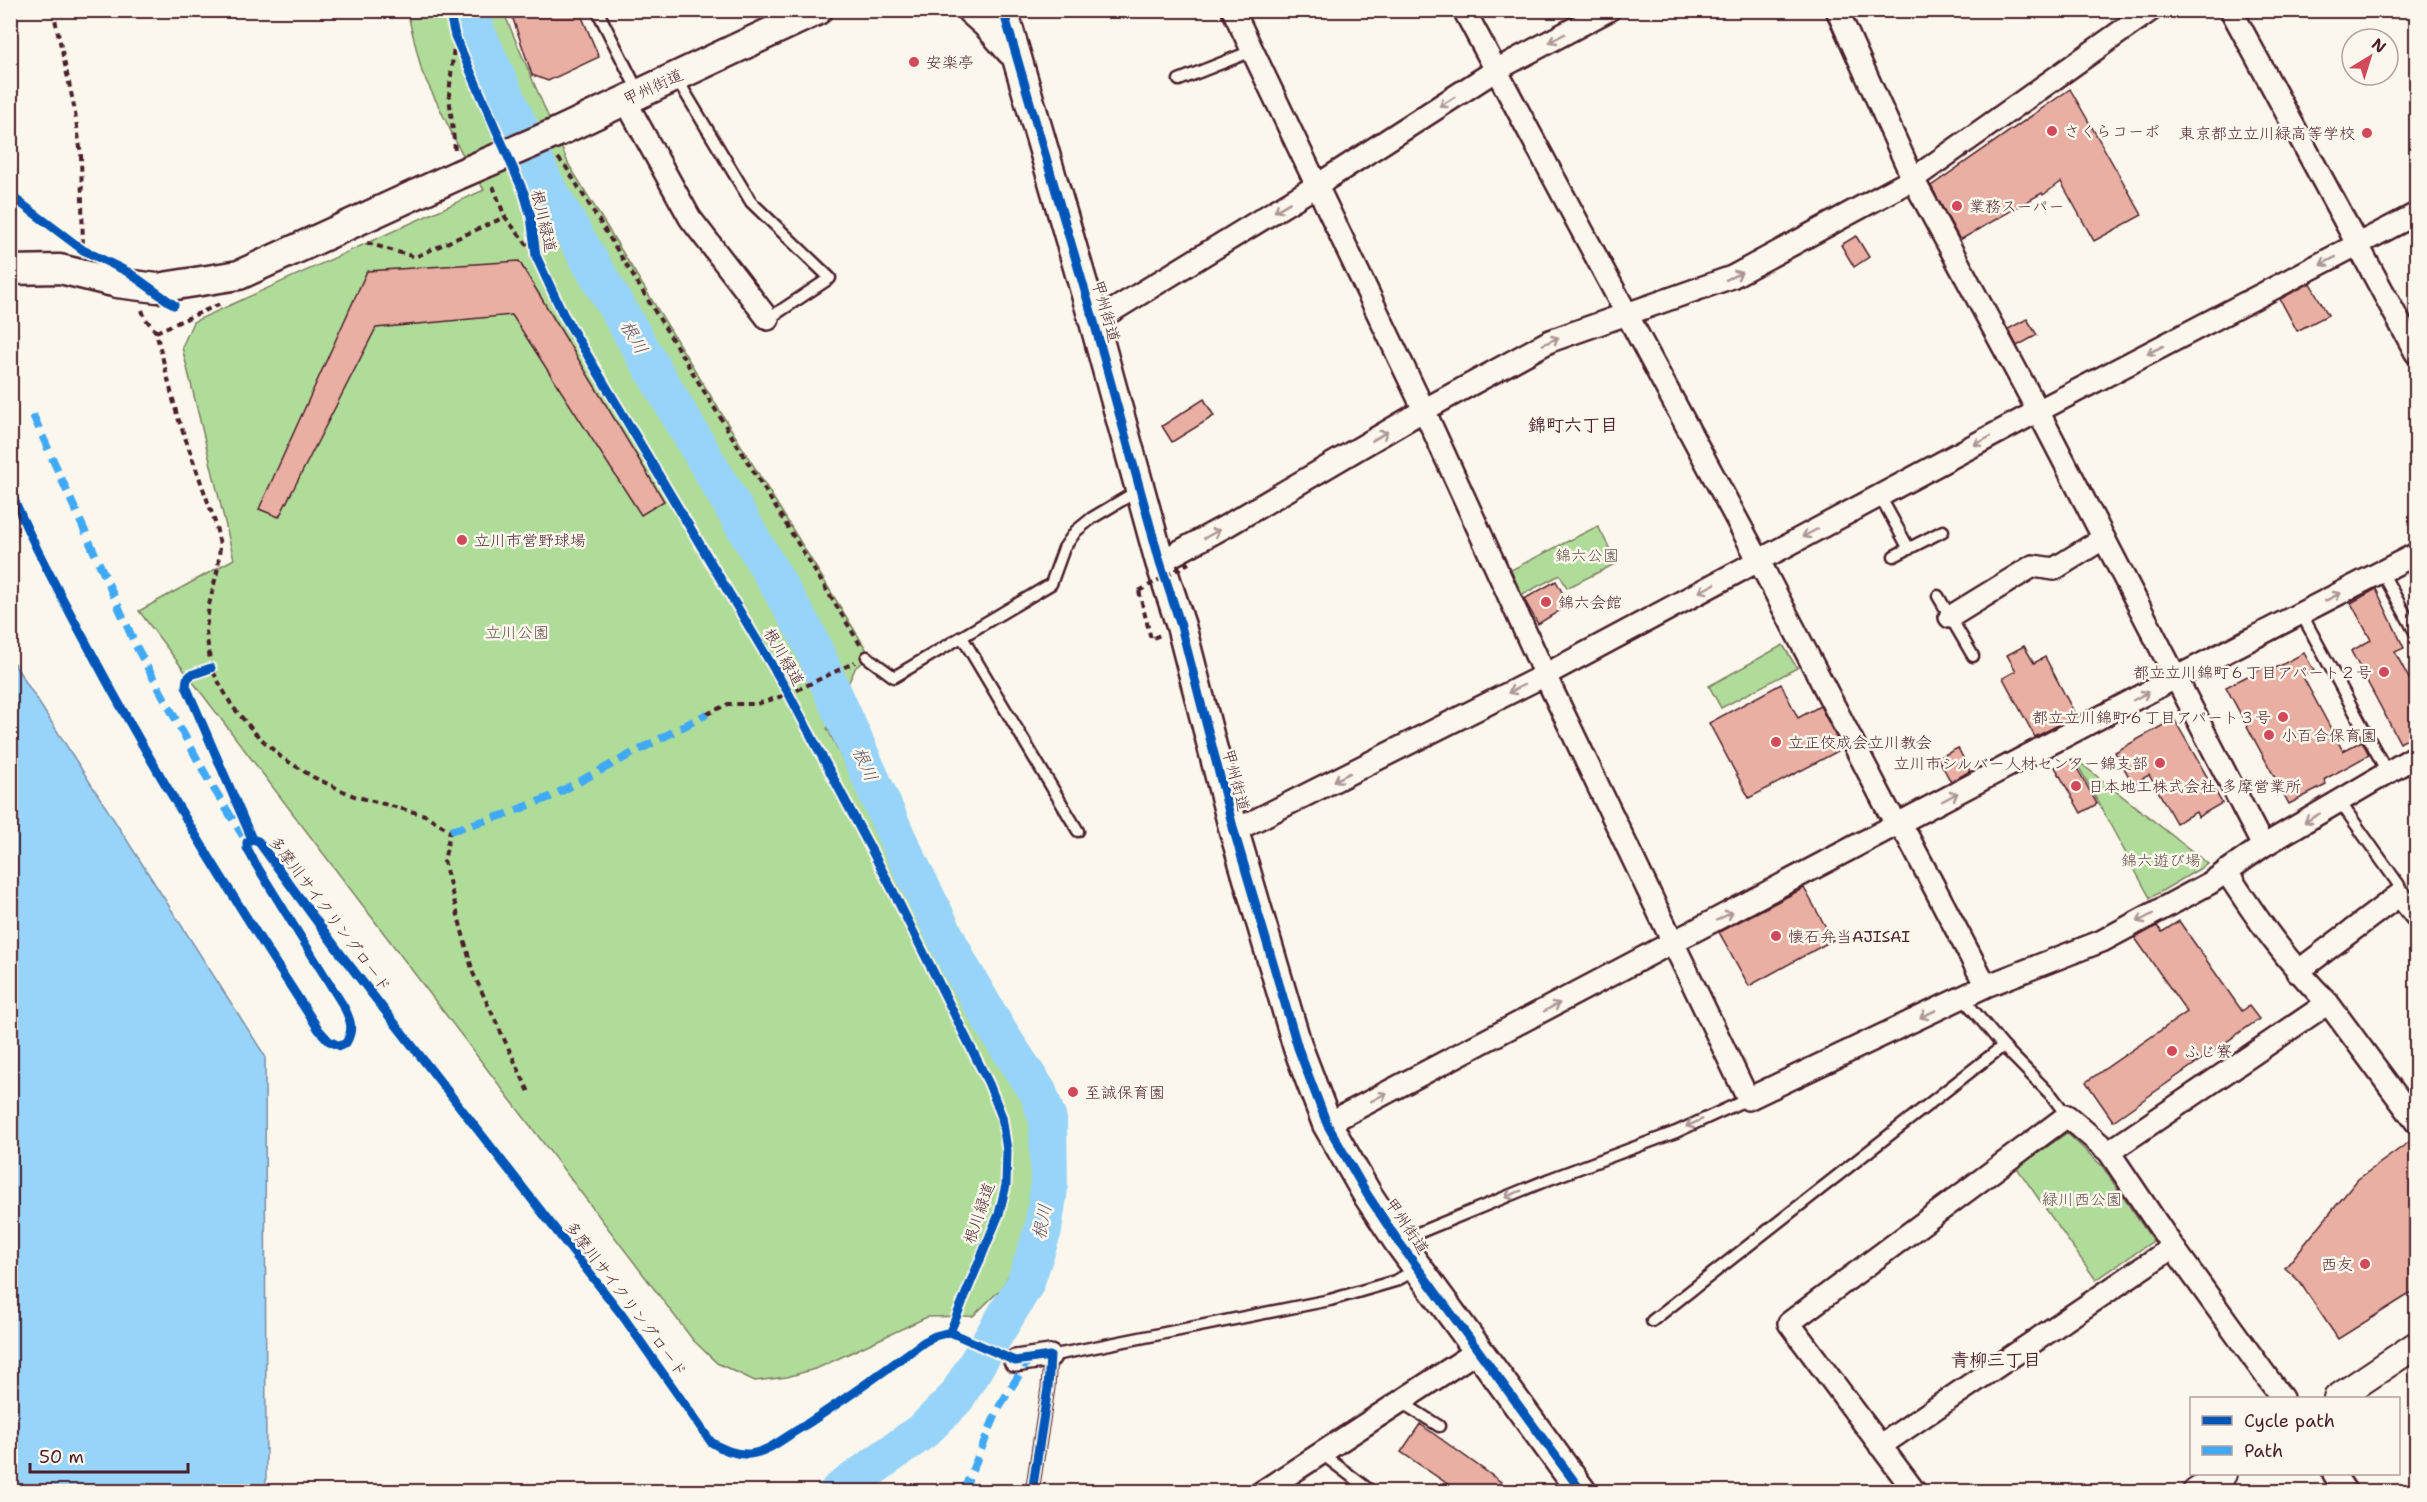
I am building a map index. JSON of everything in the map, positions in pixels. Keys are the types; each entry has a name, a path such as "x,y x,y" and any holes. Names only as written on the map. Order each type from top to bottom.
{"main road":[{"name":"甲州街道","path":"10,270 60,269 117,284 157,288 238,275 458,175 489,172 547,146 632,96 818,10"},
{"path":"971,10 989,26 1014,55"},
{"name":"甲州街道","path":"1003,10 1014,55 1094,322 1160,562 1181,626 1234,831 1298,1048 1328,1124 1367,1194 1418,1269 1582,1491"}],"street":[{"path":"1233,10 1424,410 1545,675 1748,1099 1986,986 2102,941 2210,883 2263,846 2416,756"},
{"path":"1464,10 1628,313 1888,810 1908,837 1986,986"},
{"path":"1094,322 1316,186 1496,70 1609,10"},
{"path":"1837,10 1913,179 2038,411 2263,846"},
{"path":"1160,562 1228,525 1424,410 1550,341 1732,278 1913,179 2151,10"},
{"path":"2231,10 2416,353"},
{"path":"632,96 690,218 768,319"},
{"path":"1234,831 1545,675 2038,411 2416,214"},
{"path":"1950,616 2034,566 2054,568 2104,538"},
{"path":"1328,1124 2177,677 2416,554"},
{"path":"2226,871 2262,927 2297,972 2328,1003 2416,1122"},
{"path":"2297,972 2399,895 2416,916"},
{"path":"2109,1152 2328,1003"},
{"path":"1915,1491 1789,1323 2067,1116 2109,1152 2173,1247 2281,1397"},
{"path":"1880,1446 2173,1247"},
{"path":"2338,1397 2416,1345"},
{"path":"1262,1491 1479,1350"},
{"path":"1015,1361 1050,1356"},
{"path":"2196,1491 2220,1475"},
{"path":"2335,1475 2346,1491"}],"lane":[{"path":"597,10 632,96"},
{"path":"1179,80 1252,51"},
{"path":"676,76 751,202 830,278 768,319"},
{"path":"867,657 894,676 1051,584 1064,548 1076,531 1092,518 1141,489"},
{"path":"1880,496 1909,549"},
{"path":"1894,556 1943,531"},
{"path":"2382,572 2416,634"},
{"path":"1938,596 1973,656"},
{"path":"2301,613 2387,772"},
{"path":"962,636 1078,831"},
{"path":"2340,802 2399,885 2399,895"},
{"path":"1963,998 2002,1046 2052,1095 2067,1116"},
{"path":"1652,1321 2002,1046"},
{"path":"1398,1241 1547,1180 1676,1132 1748,1099"},
{"path":"1032,1491 1045,1414 1050,1356 1330,1300 1395,1281 1418,1269"},
{"path":"1401,1402 1439,1426"},
{"path":"1322,1454 1372,1491"}],"path":[{"path":"53,10 74,106 81,155 87,252"},
{"path":"454,32 464,56"},
{"path":"454,32 449,95 458,175"},
{"path":"547,146 573,177 867,657"},
{"path":"489,172 505,217 536,256"},
{"path":"362,241 415,257 505,217"},
{"path":"73,243 87,252"},
{"path":"145,318 156,332 177,415 215,522 220,545 206,632 211,668 232,706 256,734 281,757 313,777 354,796 425,815 450,831 444,862 473,973 529,1092"},
{"path":"1151,639 1139,591 1189,563"},
{"path":"707,714 728,704 757,704 789,694 853,663"},
{"path":"201,671 211,668"}],"green space":[{"name":"立川公園","path":"407,11 503,11 569,165 871,657 856,667 827,728 941,954 1024,1091 1039,1144 1037,1197 1028,1242 1001,1289 973,1316 927,1317 818,1368 787,1377 755,1381 717,1363 693,1340 139,611 234,559 182,347 193,322 484,190 459,148 422,72"},
{"name":"錦六公園","path":"1598,526 1617,563 1567,588 1560,575 1521,595 1509,571"},
{"path":"1783,645 1797,668 1721,708 1709,686"},
{"name":"錦六遊び場","path":"2074,758 2208,864 2150,898"},
{"name":"緑川西公園","path":"2067,1133 2102,1166 2153,1241 2096,1280 2017,1168"}],"water":[{"path":"11,659 265,1056 266,1491 11,1491"}],"building":[{"path":"510,10 579,10 599,57 548,81 532,75"},
{"name":"さくらコーポ","path":"2070,89 2142,215 2094,241 2061,182 2043,195 2042,193 1960,240 1931,186"},
{"path":"1856,236 1869,257 1854,267 1841,245"},
{"path":"519,261 664,501 641,515 512,315 376,328 279,517 259,509 367,271"},
{"path":"2310,283 2328,315 2297,331 2280,299"},
{"path":"2027,319 2037,335 2017,346 2008,329"},
{"path":"1204,399 1214,416 1172,442 1162,426"},
{"name":"錦六会館","path":"1556,581 1569,605 1538,624 1524,599"},
{"name":"都立立川錦町６丁目アパート２号","path":"2376,589 2404,648 2395,652 2416,692 2416,734 2400,743 2351,651 2371,640 2351,603"},
{"path":"2024,646 2034,663 2045,657 2076,716 2035,737 2003,678 2016,671 2007,655"},
{"name":"都立立川錦町６丁目アパート３号","path":"2304,653 2314,671 2303,677 2343,751 2362,741 2369,755 2325,779 2326,785 2289,804 2226,687 2265,667 2268,672"},
{"path":"1781,684 1798,718 1820,706 1842,749 1749,798 1709,723"},
{"name":"立川市シルバー人材センター錦支部","path":"2174,719 2222,803 2198,817 2196,812 2176,823 2149,775 2133,784 2115,752"},
{"path":"1958,748 1970,771 1951,782 1938,758"},
{"name":"日本地工株式会社 多摩営業所","path":"2072,759 2097,804 2081,813 2055,767"},
{"name":"懐石弁当AJISAI","path":"1804,888 1833,940 1749,986 1719,932"},
{"name":"ふじ寮","path":"2179,921 2242,1011 2249,1006 2259,1019 2113,1121 2086,1082 2187,1012 2135,938 2157,926 2162,932"},
{"path":"2416,1137 2416,1290 2338,1339 2299,1281 2285,1268 2358,1179"},
{"path":"1420,1424 1501,1482 1494,1491 1458,1491 1401,1452"}],"waterway":[{"name":"根川","path":"470,10 476,31 545,184 807,634 898,840 959,964 999,1033 1038,1092 1048,1120 1049,1188 1043,1230 1025,1284 956,1398 924,1430 838,1492"}],"marked path":[{"path":"33,415 136,646 208,779 243,836"},
{"path":"450,831 507,814 550,797 707,714"},
{"path":"963,1492 999,1407 1029,1359"}],"cycle path":[{"name":"根川緑道","path":"449,10 455,36 524,193 531,217 536,256 563,314 789,694 892,889 989,1084 1002,1117 1007,1150 1006,1185 999,1214 950,1332"},
{"path":"1003,10 1094,322 1160,562 1181,626 1234,831 1298,1048 1327,1124 1367,1194 1398,1241 1582,1492"},
{"path":"10,195 83,250 128,272 174,305"},
{"name":"多摩川サイクリングロード","path":"10,490 52,578 150,758 232,895 319,1030 329,1041 340,1046 346,1043 351,1025 344,1007 247,848 247,842 252,839 258,841 340,953 622,1315 711,1442 725,1450 740,1454 763,1451 831,1408 924,1342 950,1332"},
{"path":"211,668 191,675 187,679 186,686 252,839"},
{"path":"950,1332 1015,1361 1050,1356 1048,1388 1032,1492"}],"place":[{"name":"安楽亭","path":"914,62"},
{"name":"さくらコーポ","path":"2052,131"},
{"name":"東京都立立川緑高等学校","path":"2367,133"},
{"name":"業務スーパー","path":"1957,206"},
{"name":"立川市営野球場","path":"462,540"},
{"name":"錦六会館","path":"1546,602"},
{"name":"都立立川錦町６丁目アパート２号","path":"2384,672"},
{"name":"都立立川錦町６丁目アパート３号","path":"2283,717"},
{"name":"小百合保育園","path":"2269,735"},
{"name":"立正佼成会立川教会","path":"1776,742"},
{"name":"立川市シルバー人材センター錦支部","path":"2160,763"},
{"name":"日本地工株式会社 多摩営業所","path":"2076,786"},
{"name":"懐石弁当AJISAI","path":"1776,936"},
{"name":"ふじ寮","path":"2172,1051"},
{"name":"至誠保育園","path":"1073,1092"},
{"name":"西友","path":"2365,1264"}],"district":[{"name":"錦町六丁目","path":"1573,425"},
{"name":"青柳三丁目","path":"1996,1360"}]}
